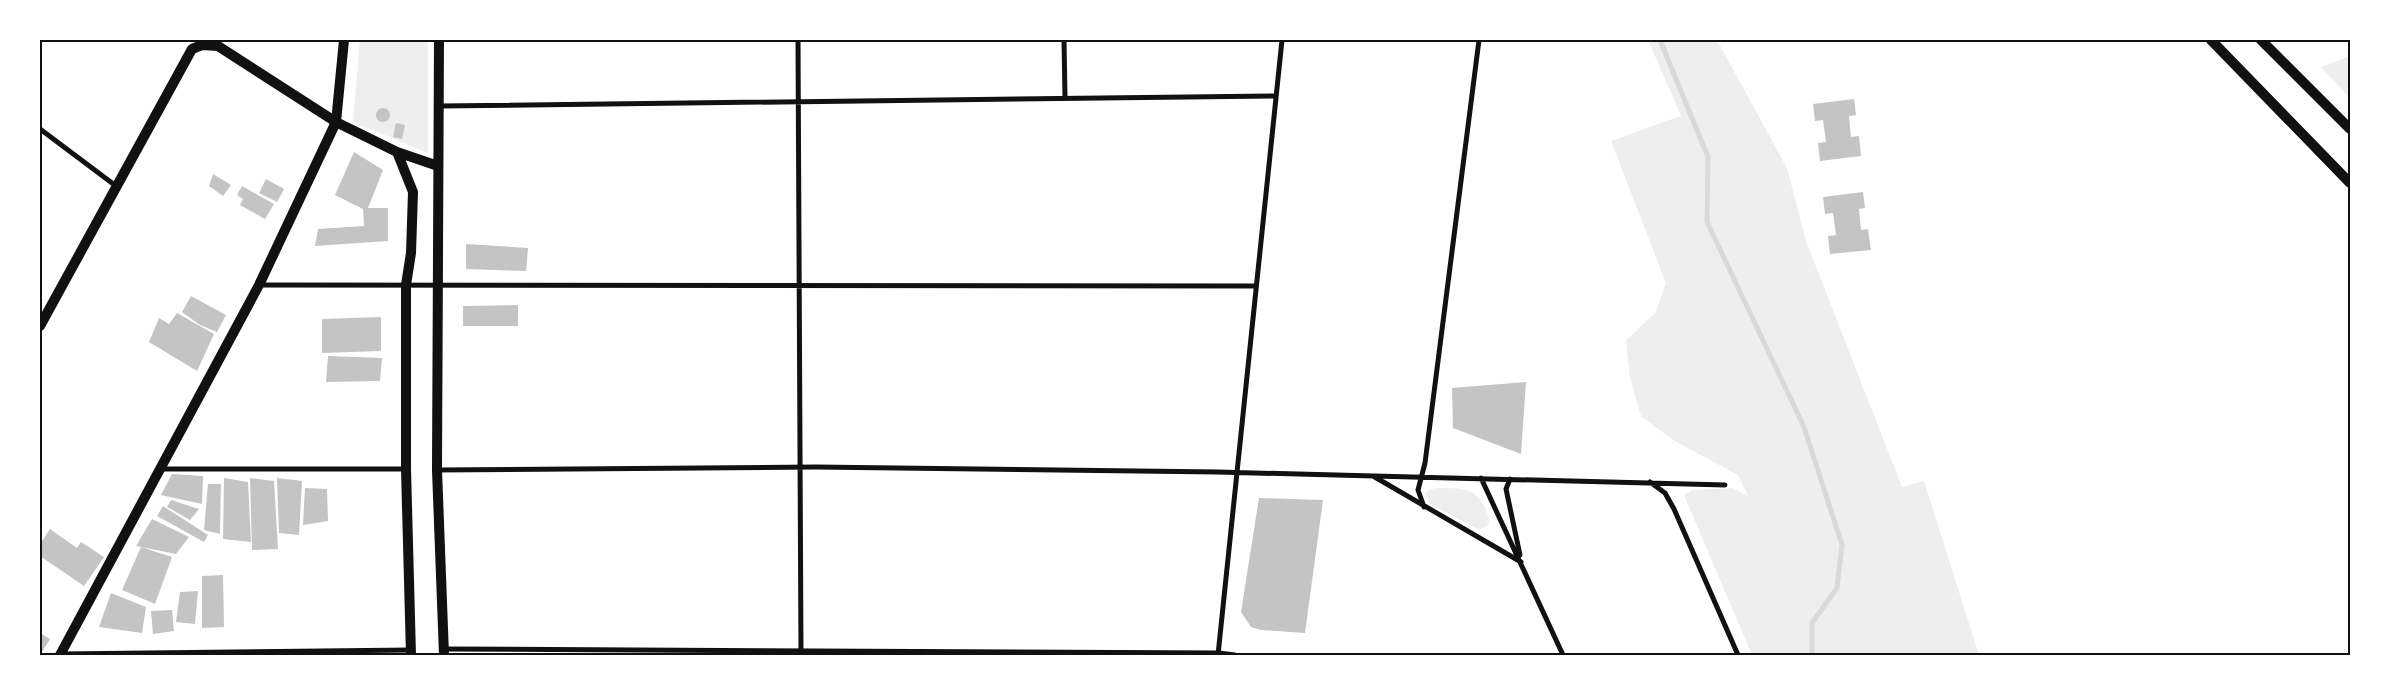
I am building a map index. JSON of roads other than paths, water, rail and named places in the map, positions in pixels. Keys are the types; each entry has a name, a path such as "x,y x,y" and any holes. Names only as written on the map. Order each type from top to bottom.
{"main road":[{"path":"61,654 259,285 336,122 344,40"},
{"path":"439,40 436,470 444,652"},
{"path":"2211,40 2350,183"},
{"path":"2262,40 2350,130"},
{"path":"40,326 192,49 202,46 218,46 336,122 397,152 438,166"},
{"path":"397,152 413,192 411,253 406,285 406,469 411,653"}],"street":[{"path":"798,40 801,653"},
{"path":"1064,40 1065,98"},
{"path":"1218,654 1282,40"},
{"path":"1424,507 1418,490 1422,476 1479,40"},
{"path":"438,106 1276,96"},
{"path":"40,130 117,186"},
{"path":"259,285 1256,286"},
{"path":"436,470 800,467 1238,472 1725,485"},
{"path":"160,469 406,469"},
{"path":"1371,475 1521,563"},
{"path":"1481,478 1563,655"},
{"path":"1510,479 1506,489 1521,563"},
{"path":"1650,482 1664,493 1674,509 1738,655"},
{"path":"444,652 1235,655"},
{"path":"61,654 411,653"}],"waterway":[{"path":"1660,40 1708,157 1707,222 1804,427 1842,545 1837,588 1812,623 1812,655"}]}
